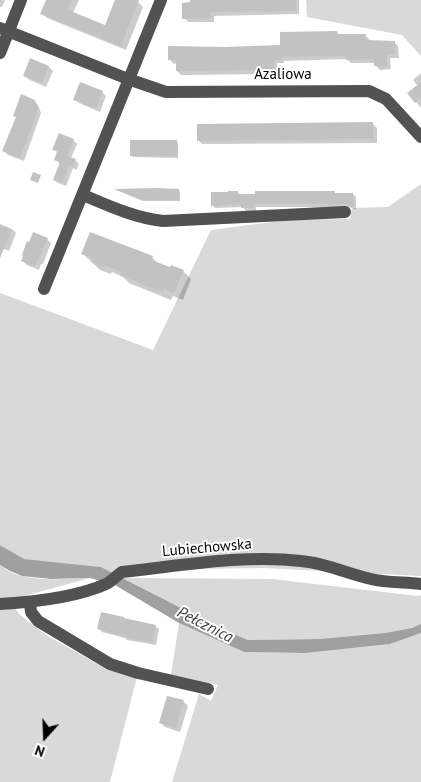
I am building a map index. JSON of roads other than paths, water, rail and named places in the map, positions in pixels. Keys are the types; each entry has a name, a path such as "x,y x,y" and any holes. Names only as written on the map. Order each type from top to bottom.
{"street":[{"path":"0,53 4,30 21,0"},
{"path":"44,289 161,0"},
{"name":"Azaliowa","path":"4,30 166,92 369,91 386,99 421,137"},
{"path":"83,195 130,214 164,221 345,212"},
{"name":"Lubiechowska","path":"0,604 52,599 79,592 108,583 122,572 231,560 267,559 301,561 324,565 373,580 421,584"},
{"path":"30,602 31,612 38,621 110,664 138,673 208,689"}],"water":[{"name":"Pełcznica","path":"0,545 24,559 101,567 222,629 248,640 320,639 385,633 412,628 421,624 421,633 390,644 306,653 244,652 179,623 115,585 90,578 51,579 22,576 10,571 0,565"}]}
